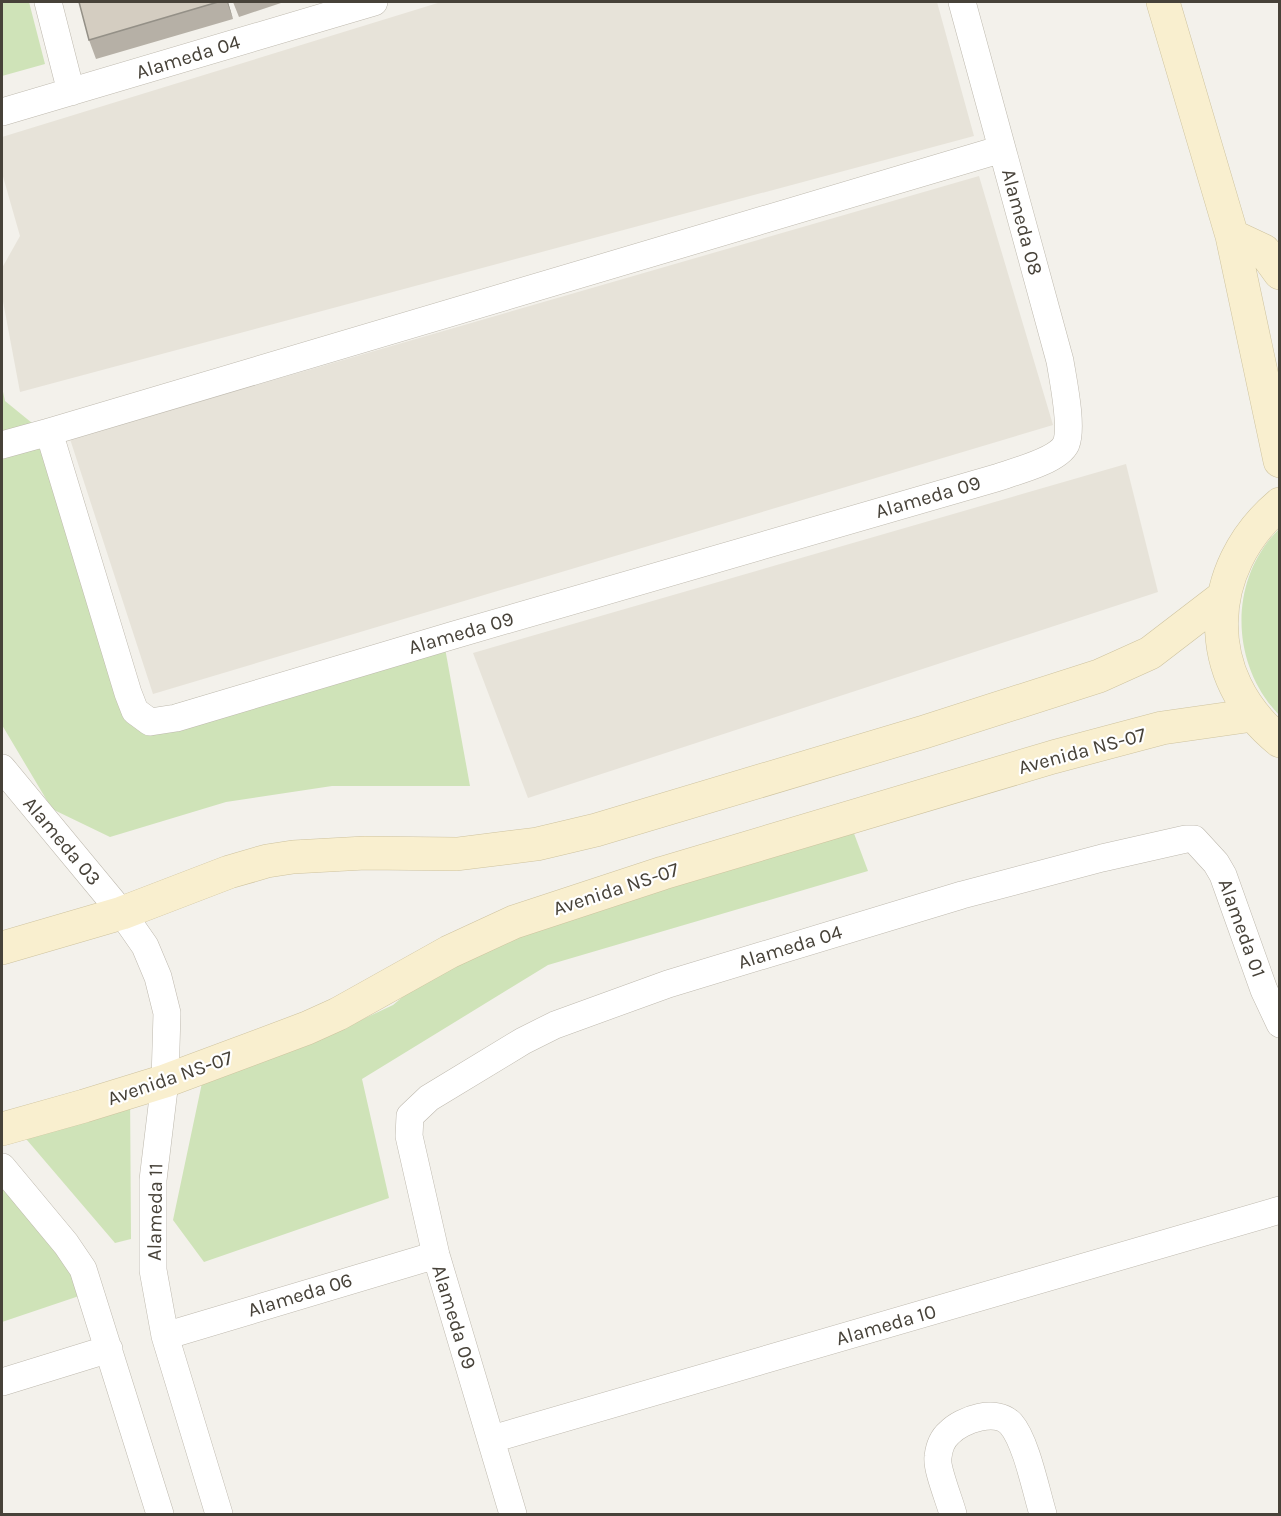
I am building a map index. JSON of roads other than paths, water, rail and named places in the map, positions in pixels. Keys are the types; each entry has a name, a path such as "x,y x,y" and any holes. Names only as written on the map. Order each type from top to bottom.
{"street":[{"path":"48,2 71,92"},
{"name":"Alameda 04","path":"2,112 374,2"},
{"name":"Alameda 08","path":"962,2 1060,361 1068,417 1065,445"},
{"path":"1163,2 1233,236 1280,460"},
{"path":"2,445 1002,149"},
{"path":"1233,236 1264,251 1280,273"},
{"name":"Alameda 09","path":"49,432 130,700 139,716 150,722 187,715 454,634 996,478 1050,458 1065,445"},
{"path":"1280,504 1259,522 1243,545 1231,570 1223,597 1221,625 1224,652 1233,679 1253,715 1280,741"},
{"path":"2,948 122,913 229,872 267,861 293,857 366,853 457,854 537,844 596,830 924,732 1099,676 1150,653 1223,597"},
{"name":"Avenida NS-07","path":"2,1129 165,1081 307,1028 338,1014 449,952 525,918 663,873 1053,757 1162,729 1253,715"},
{"name":"Alameda 03","path":"2,768 122,913"},
{"name":"Alameda 04","path":"410,1116 429,1098 523,1041 555,1025 657,988 962,895 1167,842 1194,839"},
{"name":"Alameda 01","path":"1194,839 1216,862 1223,875 1264,990 1280,1024"},
{"name":"Alameda 11","path":"122,913 145,946 158,977 167,1013 165,1081 153,1180 153,1270 165,1336 219,1515"},
{"name":"Alameda 09","path":"410,1116 409,1136 436,1255 513,1515"},
{"path":"2,1167 78,1259 87,1280 160,1515"},
{"name":"Alameda 10","path":"492,1439 1280,1210"},
{"name":"Alameda 06","path":"165,1336 436,1255"},
{"path":"2,1382 109,1349"},
{"path":"954,1515 937,1460 942,1441 957,1426 984,1417 997,1416 1006,1419 1018,1433 1043,1515"}]}
